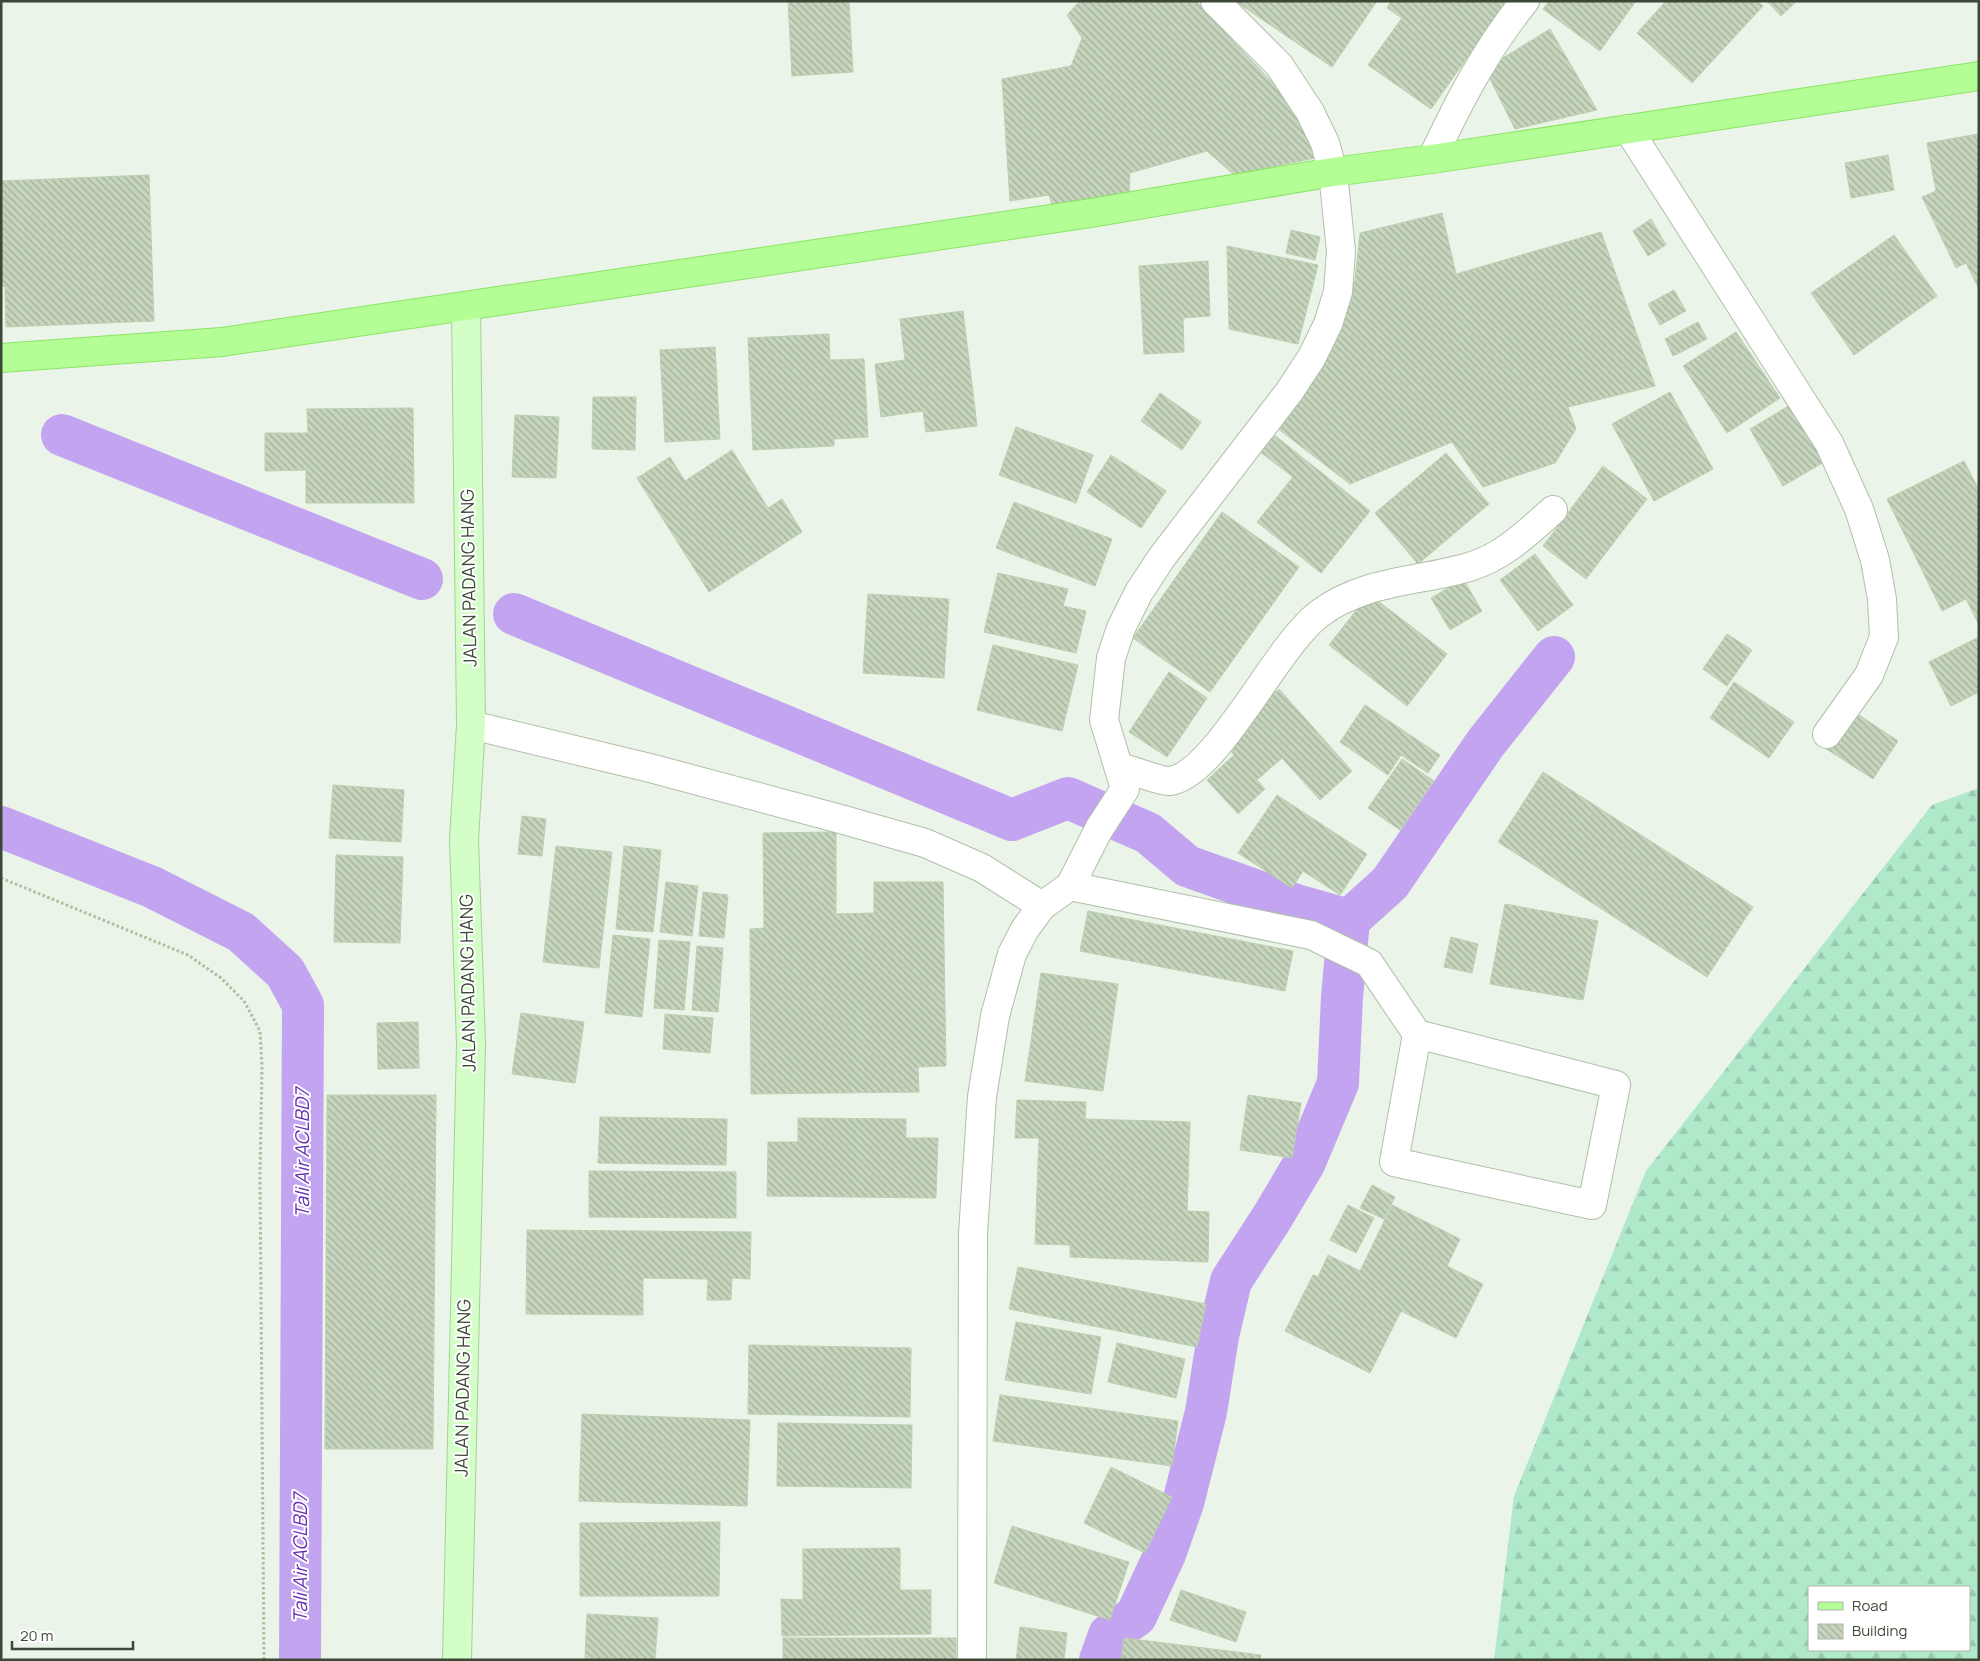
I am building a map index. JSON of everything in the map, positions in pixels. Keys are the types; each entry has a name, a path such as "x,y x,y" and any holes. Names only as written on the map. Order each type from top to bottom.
{"main road":[{"path":"1,358 222,342 1091,213 1214,194 1333,172 1432,159 1979,76"},
{"name":"JALAN PADANG HANG","path":"457,1660 471,1044 464,840 471,725 466,306"}],"street":[{"path":"972,1660 973,1234 982,1097 995,1016 1012,954 1025,929 1042,906 1070,886 1122,778 1104,720 1111,658 1121,628 1139,592 1162,557 1289,392 1312,357 1328,324 1338,292 1341,251 1333,172 1325,143 1310,112 1279,65 1215,1"},
{"path":"1432,159 1476,71 1525,1"},
{"path":"1628,129 1829,443 1859,509 1875,560 1882,599 1884,637 1869,675 1827,734"},
{"path":"1122,778 1169,781 1189,773 1225,735 1295,637 1318,614 1339,600 1404,579 1470,567 1498,555 1521,539 1553,510"},
{"path":"471,725 650,768 844,820 925,844 982,868 1042,906"},
{"path":"1070,886 1311,935 1369,963 1417,1034 1616,1085 1592,1205 1394,1162 1417,1034"}],"path":[{"path":"1,878 188,955 221,978 244,1001 260,1031 262,1066 260,1186 264,1660"}],"green space":[{"path":"1979,788 1979,1660 1494,1660 1514,1496 1646,1171 1932,805"}],"building":[{"path":"788,1 849,1 853,72 792,76"},
{"path":"1080,1 1196,1 1297,109 1315,158 1234,175 1207,151 1130,173 1129,197 1053,208 1049,195 1010,201 1002,79 1071,66 1082,38 1067,15"},
{"path":"1235,1 1377,1 1332,67"},
{"path":"1391,1 1501,1 1505,4 1431,109 1368,65 1402,18 1387,8"},
{"path":"1549,1 1636,1 1600,51 1543,9"},
{"path":"1666,1 1757,1 1763,6 1692,83 1637,33"},
{"path":"1767,1 1797,1 1781,16"},
{"path":"1550,29 1597,110 1515,129 1485,69"},
{"path":"1978,134 1979,289 1966,263 1956,268 1922,197 1936,191 1927,143"},
{"path":"1888,155 1894,190 1851,198 1845,163"},
{"path":"149,175 154,321 6,327 5,286 1,287 1,181"},
{"path":"1442,213 1456,274 1601,232 1655,386 1568,407 1576,429 1555,463 1483,487 1452,442 1350,484 1277,428 1342,323 1355,280 1360,233"},
{"path":"1651,219 1666,245 1648,256 1633,231"},
{"path":"1291,230 1320,237 1315,260 1286,253"},
{"path":"1894,235 1937,296 1854,355 1811,293"},
{"path":"1227,246 1318,265 1298,344 1229,329"},
{"path":"1208,261 1210,316 1183,318 1184,352 1144,354 1139,266"},
{"path":"1674,290 1686,311 1660,325 1648,304"},
{"path":"963,311 977,426 926,432 923,411 881,417 875,364 905,360 900,319"},
{"path":"1698,322 1707,339 1673,356 1665,339"},
{"path":"1736,332 1780,398 1727,433 1683,366"},
{"path":"829,334 830,360 864,359 868,437 834,439 834,446 753,450 748,338"},
{"path":"715,347 720,439 665,442 660,350"},
{"path":"1670,392 1713,469 1654,501 1612,424"},
{"path":"1160,393 1201,422 1182,450 1141,421"},
{"path":"593,397 636,397 635,450 592,449"},
{"path":"1792,404 1826,461 1783,486 1750,429"},
{"path":"413,408 414,503 306,503 306,470 265,471 265,433 308,433 307,409"},
{"path":"515,415 559,417 556,478 512,477"},
{"path":"1016,427 1093,455 1076,503 999,475"},
{"path":"1273,434 1370,511 1321,573 1257,522 1293,477 1259,451"},
{"path":"732,450 768,508 782,499 802,532 709,592 637,478 670,457 685,481"},
{"path":"1446,453 1489,504 1418,564 1375,513"},
{"path":"1111,455 1166,491 1141,528 1087,492"},
{"path":"1964,461 1979,490 1979,625 1966,599 1942,611 1887,499"},
{"path":"1603,466 1647,499 1586,579 1543,546"},
{"path":"1014,502 1112,539 1095,586 996,548"},
{"path":"1222,512 1299,567 1210,692 1133,638"},
{"path":"1535,554 1573,605 1538,631 1500,580"},
{"path":"998,573 1068,589 1063,606 1086,611 1076,653 984,632"},
{"path":"1463,579 1482,611 1450,630 1431,598"},
{"path":"868,594 949,599 944,678 863,673"},
{"path":"1369,594 1447,654 1407,706 1329,645"},
{"path":"1727,634 1752,650 1727,686 1703,669"},
{"path":"1977,638 1979,641 1979,692 1951,706 1929,662"},
{"path":"993,645 1078,665 1062,731 977,710"},
{"path":"1169,672 1207,698 1167,757 1129,732"},
{"path":"1734,682 1794,722 1769,758 1710,718"},
{"path":"1279,689 1352,771 1320,800 1282,758 1257,780 1265,789 1238,814 1207,780 1234,755 1228,747 1252,725 1246,718"},
{"path":"1365,705 1440,755 1428,773 1401,755 1388,775 1340,742"},
{"path":"1850,709 1898,741 1873,779 1825,748"},
{"path":"1402,759 1434,781 1400,830 1368,808"},
{"path":"1543,772 1753,907 1707,977 1498,842"},
{"path":"333,785 404,790 401,842 329,838"},
{"path":"1277,795 1367,854 1340,895 1303,871 1292,888 1238,853"},
{"path":"522,816 546,819 542,856 518,854"},
{"path":"836,832 836,914 874,913 874,882 943,882 946,1066 918,1067 919,1092 751,1094 750,929 764,928 763,833"},
{"path":"556,846 612,852 599,968 543,962"},
{"path":"624,846 661,850 653,932 616,929"},
{"path":"336,855 403,857 400,943 334,942"},
{"path":"666,882 698,886 692,936 660,932"},
{"path":"703,892 728,895 724,938 699,936"},
{"path":"1505,904 1598,921 1583,1000 1490,984"},
{"path":"1088,911 1293,951 1285,991 1080,951"},
{"path":"613,935 650,939 642,1017 605,1013"},
{"path":"1451,937 1478,944 1472,973 1444,967"},
{"path":"659,940 690,942 684,1010 654,1008"},
{"path":"697,946 723,948 718,1012 692,1010"},
{"path":"1041,973 1118,984 1103,1091 1025,1081"},
{"path":"521,1013 584,1022 575,1083 512,1074"},
{"path":"665,1014 713,1018 710,1053 663,1049"},
{"path":"418,1022 419,1068 378,1069 377,1023"},
{"path":"327,1095 436,1095 433,1449 325,1449"},
{"path":"1248,1095 1301,1103 1292,1158 1240,1150"},
{"path":"1017,1100 1086,1102 1085,1119 1190,1122 1187,1211 1209,1212 1208,1262 1070,1257 1070,1245 1035,1244 1039,1138 1015,1138"},
{"path":"600,1117 727,1119 726,1165 598,1163"},
{"path":"798,1118 906,1119 906,1138 938,1138 936,1198 767,1196 768,1142 798,1142"},
{"path":"589,1171 736,1172 736,1218 589,1217"},
{"path":"1372,1185 1395,1197 1384,1219 1360,1208"},
{"path":"1348,1205 1374,1218 1356,1253 1330,1240"},
{"path":"1392,1205 1460,1239 1447,1266 1483,1284 1456,1338 1401,1311 1370,1373 1285,1331 1313,1275 1318,1277 1328,1255 1360,1271"},
{"path":"527,1230 751,1232 750,1279 732,1278 731,1300 707,1300 708,1279 643,1278 643,1315 526,1314"},
{"path":"1018,1267 1206,1304 1197,1347 1009,1309"},
{"path":"1016,1322 1101,1337 1091,1394 1005,1380"},
{"path":"1117,1343 1185,1359 1176,1398 1108,1382"},
{"path":"749,1345 911,1348 910,1417 748,1414"},
{"path":"1000,1395 1178,1421 1172,1466 993,1441"},
{"path":"582,1414 750,1420 747,1506 579,1501"},
{"path":"778,1423 912,1425 911,1488 777,1486"},
{"path":"1111,1467 1172,1497 1145,1553 1084,1523"},
{"path":"720,1522 719,1596 580,1596 580,1523"},
{"path":"1012,1526 1129,1562 1110,1620 994,1583"},
{"path":"900,1548 900,1590 931,1590 931,1634 782,1636 781,1599 803,1600 803,1549"},
{"path":"1181,1590 1246,1612 1236,1642 1170,1620"},
{"path":"587,1614 658,1618 655,1660 585,1658"},
{"path":"1020,1627 1067,1633 1064,1660 1016,1660"},
{"path":"783,1638 956,1638 956,1660 783,1660"},
{"path":"1124,1638 1261,1655 1260,1660 1121,1660"}],"waterway":[{"path":"62,435 422,579"},
{"path":"514,614 1012,820 1068,798 1148,833 1187,866 1296,905 1349,920"},
{"path":"1100,1660 1109,1635 1136,1616 1165,1554 1183,1503 1206,1412 1218,1336 1231,1281 1305,1162 1338,1083 1342,997 1349,920 1390,883 1485,744 1554,657"},
{"name":"Tali Air ACLBD7","path":"1,827 152,887 241,932 285,972 303,1005 300,1660"}]}
